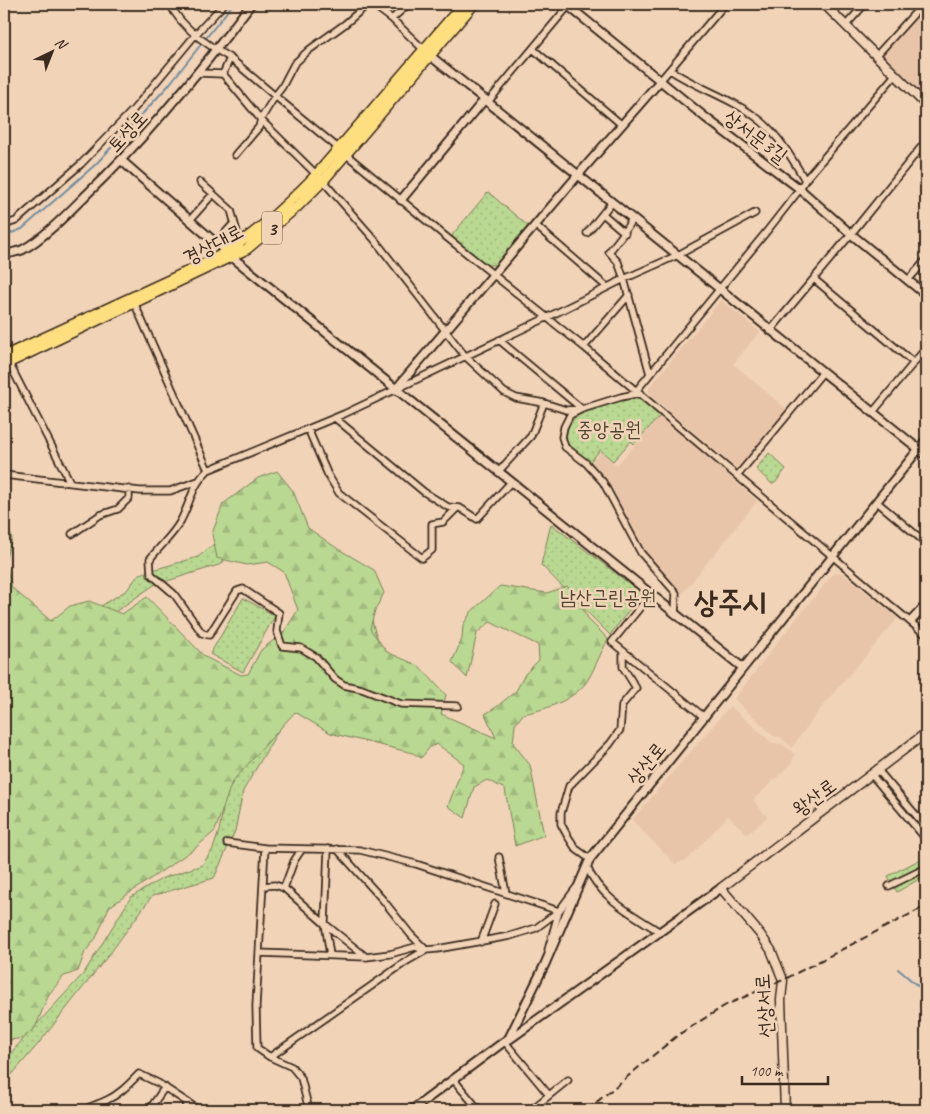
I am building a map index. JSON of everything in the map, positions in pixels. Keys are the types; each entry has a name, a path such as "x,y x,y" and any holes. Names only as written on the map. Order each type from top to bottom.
{"main road":[{"name":"경상대로","path":"426,53 463,4"},
{"name":"경상대로","path":"5,361 229,255 247,249 297,207 342,150 426,53 474,4"},
{"path":"824,4 926,105"},
{"name":"경상대로","path":"229,255 240,243 319,178"},
{"name":"왕산로","path":"721,888 926,733"},
{"name":"선상서로","path":"721,888 766,943 776,960 783,980 785,1110"}],"street":[{"path":"170,4 184,24 215,49 230,58 493,275 548,317 926,634"},
{"path":"4,225 16,221 81,164 133,110 196,34 224,4"},
{"name":"토성로","path":"4,255 23,249 43,234 122,161 198,73 251,4"},
{"path":"235,155 259,127 261,119 282,88 294,64 368,4"},
{"path":"372,4 392,20 426,53 926,455"},
{"path":"392,20 408,4"},
{"path":"401,200 533,49 568,4"},
{"name":"상서문3길","path":"568,4 660,81 800,190 926,295"},
{"path":"396,390 725,4"},
{"path":"846,25 865,4"},
{"path":"876,56 923,4"},
{"path":"533,49 622,125"},
{"path":"223,74 230,58"},
{"path":"670,70 685,80 726,100 763,123 805,180"},
{"path":"198,73 223,74 261,119 319,178 374,239 465,356 504,392 516,398 544,403 566,410 582,409"},
{"path":"675,614 676,593 641,553 603,482 586,464 565,447 562,437 564,427 570,415 582,409 638,392 650,374 800,190 805,180 895,75"},
{"path":"770,331 926,141"},
{"path":"122,161 229,255 743,668"},
{"path":"200,182 231,210 240,243"},
{"path":"190,220 213,194"},
{"path":"587,233 612,202"},
{"path":"458,706 401,704 362,688 344,685 335,679 316,657 301,648 282,646 277,631 279,613 244,589 237,591 209,635 202,632 174,594 151,574 150,559 181,520 198,481 208,470 335,418 396,390 607,287 678,255 755,213"},
{"path":"603,214 625,233"},
{"path":"632,219 625,233 609,252 618,262 624,279 650,374"},
{"path":"216,243 234,223"},
{"path":"536,225 607,287"},
{"path":"908,280 926,260"},
{"path":"814,279 914,363"},
{"path":"584,347 628,295"},
{"path":"133,300 208,470"},
{"path":"499,340 582,409"},
{"path":"873,412 926,348"},
{"path":"5,361 70,482"},
{"path":"738,475 823,372"},
{"path":"498,472 532,436 544,403"},
{"path":"335,418 424,492 448,507 457,508 477,518 511,482"},
{"path":"308,429 328,476 339,493 422,558 432,550 432,524 444,522 457,508"},
{"name":"상산로","path":"412,1110 509,1038 590,859 926,440"},
{"path":"4,475 140,491 170,491 198,481"},
{"path":"72,534 100,515 118,510 129,498 129,489"},
{"path":"877,502 926,543"},
{"path":"651,594 612,642 704,717"},
{"path":"911,621 926,605"},
{"path":"590,859 576,849 567,835 561,824 561,813 569,786 610,744 620,730 622,705 636,688 623,668 623,652"},
{"path":"874,772 926,827"},
{"path":"874,772 926,840"},
{"path":"227,843 265,848 360,850 416,864 559,911"},
{"path":"265,848 256,1006 257,1048 270,1057 292,1067 301,1078 309,1110"},
{"path":"284,888 294,861 302,849"},
{"path":"328,849 325,924 330,955"},
{"path":"338,849 426,950"},
{"path":"500,857 506,893"},
{"path":"587,867 593,880 606,894 626,910 660,932"},
{"path":"889,886 926,868"},
{"path":"270,1057 407,961 426,950 481,942 536,928 559,911 578,884"},
{"path":"263,886 274,885 284,888 325,924 366,956"},
{"path":"549,1095 505,1042 721,888"},
{"path":"481,942 495,904"},
{"path":"544,964 559,911"},
{"path":"259,953 366,956 390,954 415,947 426,950"},
{"path":"85,1110 106,1101 124,1090 139,1074 199,1110"},
{"path":"453,1079 479,1110"},
{"path":"532,1110 568,1080"},
{"path":"149,1110 165,1088"},
{"path":"184,1110 188,1104"}],"shaded area":[{"path":"926,6 926,96 881,55"},
{"path":"721,300 760,332 733,364 789,411 741,467 735,467 649,394 649,388"},
{"path":"661,416 757,501 682,594 647,557 612,489 591,463 601,452 617,465"},
{"path":"834,573 842,573 898,618 821,708 792,747 780,737 774,736 734,699"},
{"path":"730,706 772,743 783,744 795,755 791,764 753,800 767,817 747,834 728,816 687,860 675,864 632,820"}],"green space":[{"path":"488,192 528,226 496,265 485,265 452,239 453,234"},
{"name":"중앙공원","path":"625,398 640,398 660,416 634,444 631,441 613,461 600,450 590,462 567,443 566,434 568,427 575,417"},
{"path":"769,453 786,469 775,483 772,484 756,469"},
{"path":"277,471 293,491 308,528 335,547 374,570 384,593 375,610 370,629 387,652 419,666 446,695 441,714 496,738 485,714 516,691 525,674 539,660 538,645 490,622 477,633 467,678 452,662 462,639 463,625 471,612 500,586 547,593 567,586 574,593 589,620 608,639 591,675 579,690 557,704 523,714 515,725 513,743 530,765 544,835 515,846 505,789 487,780 474,787 465,818 448,806 464,764 437,744 430,747 421,758 413,753 330,733 295,712 232,782 215,831 194,849 109,907 96,938 85,952 78,971 64,976 49,994 35,1028 23,1038 4,1041 4,520 12,538 5,561 12,588 51,621 70,606 89,601 122,614 147,597 205,657 241,675 248,674 261,650 284,632 298,610 284,572 268,562 247,565 217,558 212,534 223,504 258,478"},
{"path":"272,497 368,604 375,632 403,700 369,641 239,534 222,564 154,585 92,628 26,643 4,611 18,626 88,614 127,590 139,574 198,557"},
{"name":"남산근린공원","path":"551,524 642,593 610,635 541,565"},
{"path":"243,598 275,616 243,672 210,654"},
{"path":"288,695 292,707 243,791 235,831 214,878 152,896 111,952 4,1084 4,1064 15,1048 84,973 131,897 163,878 202,865 213,849 219,831 226,793"},
{"path":"926,850 926,875 897,892 888,876 923,858"}],"waterway":[{"path":"4,236 22,229 96,164 168,86 233,4"},
{"path":"898,969 926,993"}],"railway":[{"path":"587,1110 678,1035 726,1005 783,980 926,906"}],"district":[{"name":"상주시","path":"730,602"}]}
